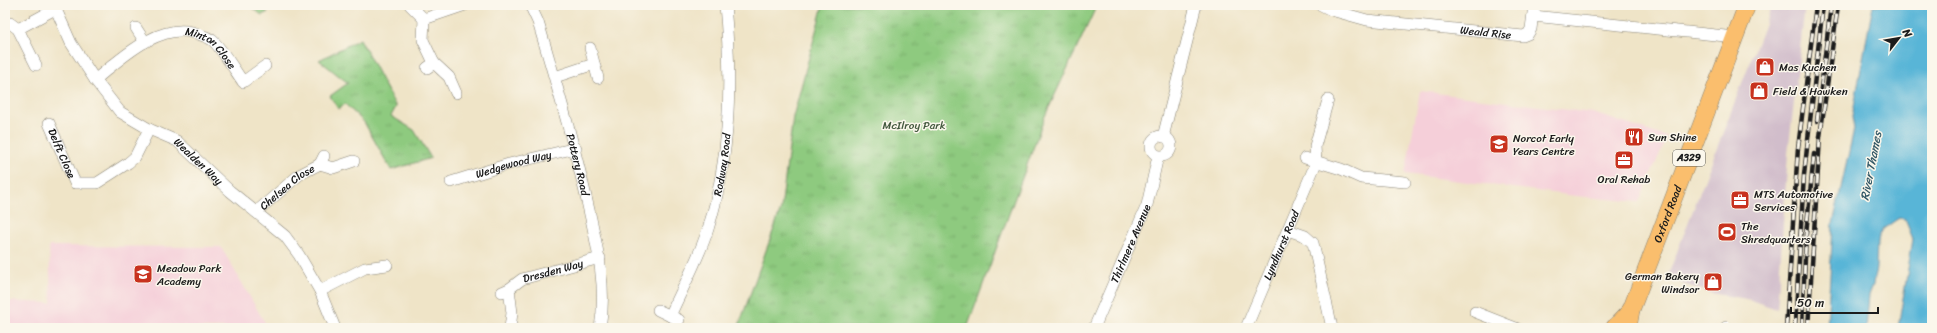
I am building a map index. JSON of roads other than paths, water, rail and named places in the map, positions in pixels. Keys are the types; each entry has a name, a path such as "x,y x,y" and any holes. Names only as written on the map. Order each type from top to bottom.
{"main road":[{"name":"Oxford Road","path":"1628,328 1631,310 1746,5"},
{"name":"Oxford Road","path":"1614,328 1631,310"}],"street":[{"path":"410,5 424,19"},
{"path":"424,19 465,5"},
{"name":"Pottery Road","path":"530,5 538,22 576,148 600,258 604,309 600,328"},
{"name":"Rodway Road","path":"658,310 675,318 708,230 721,176 729,110 728,46 725,5"},
{"name":"Thirlmere Avenue","path":"1094,328 1147,205 1158,156 1165,155 1171,148 1168,140 1164,137 1196,5"},
{"name":"Weald Rise","path":"1321,5 1331,10 1367,20 1523,36 1528,34 1531,29 1534,11 1734,37"},
{"path":"18,29 54,7"},
{"name":"Wealden Way","path":"54,7 71,43 95,80 120,112 149,129 177,141 230,191 285,236 299,255 320,291 335,328"},
{"path":"424,19 422,40 430,65 449,77 456,93"},
{"path":"5,24 10,23 18,29 36,65"},
{"path":"136,28 145,42"},
{"name":"Minton Close","path":"95,80 121,58 145,42 172,31 193,31 212,40 243,82 265,66"},
{"path":"590,48 598,78"},
{"path":"555,76 594,64"},
{"name":"Lyndhurst Road","path":"1246,328 1316,162 1315,146 1328,100"},
{"name":"Delft Close","path":"49,123 71,187 97,183 128,163 134,157 149,129"},
{"name":"Wedgewood Way","path":"451,182 509,164 576,148"},
{"path":"1305,158 1341,168 1361,178 1405,182"},
{"name":"Chelsea Close","path":"256,212 299,175 322,160 333,168 354,161"},
{"path":"1288,230 1305,236 1313,243 1332,328"},
{"name":"Dresden Way","path":"510,328 512,313 506,291 522,279 600,258"},
{"path":"320,291 365,268 387,265"},
{"path":"1475,312 1516,328"}],"water":[{"name":"River Thames","path":"1873,5 1932,5 1932,328 1898,328 1913,239 1905,219 1899,218 1883,229 1877,241 1876,267 1873,285 1869,295 1866,328 1827,328 1833,224 1854,129 1852,117"}],"railway":[{"path":"1786,328 1798,148 1816,5"},
{"path":"1795,328 1804,175 1823,5"},
{"path":"1817,121 1831,5"},
{"path":"1808,328 1820,137 1838,5"},
{"path":"1802,328 1806,234 1814,154"}],"place":[{"name":"Mas Kuchen","path":"1765,67"},
{"name":"Field & Hawken","path":"1759,91"},
{"name":"Sun Shine","path":"1634,137"},
{"name":"Norcot Early Years Centre","path":"1499,144"},
{"name":"Oral Rehab","path":"1624,160"},
{"name":"MTS Automotive Services","path":"1740,200"},
{"name":"The Shredquarters","path":"1727,232"},
{"name":"Meadow Park Academy","path":"143,274"},
{"name":"German Bakery Windsor","path":"1713,282"}],"park label":[{"name":"McIlroy Park","path":"914,125"}]}
